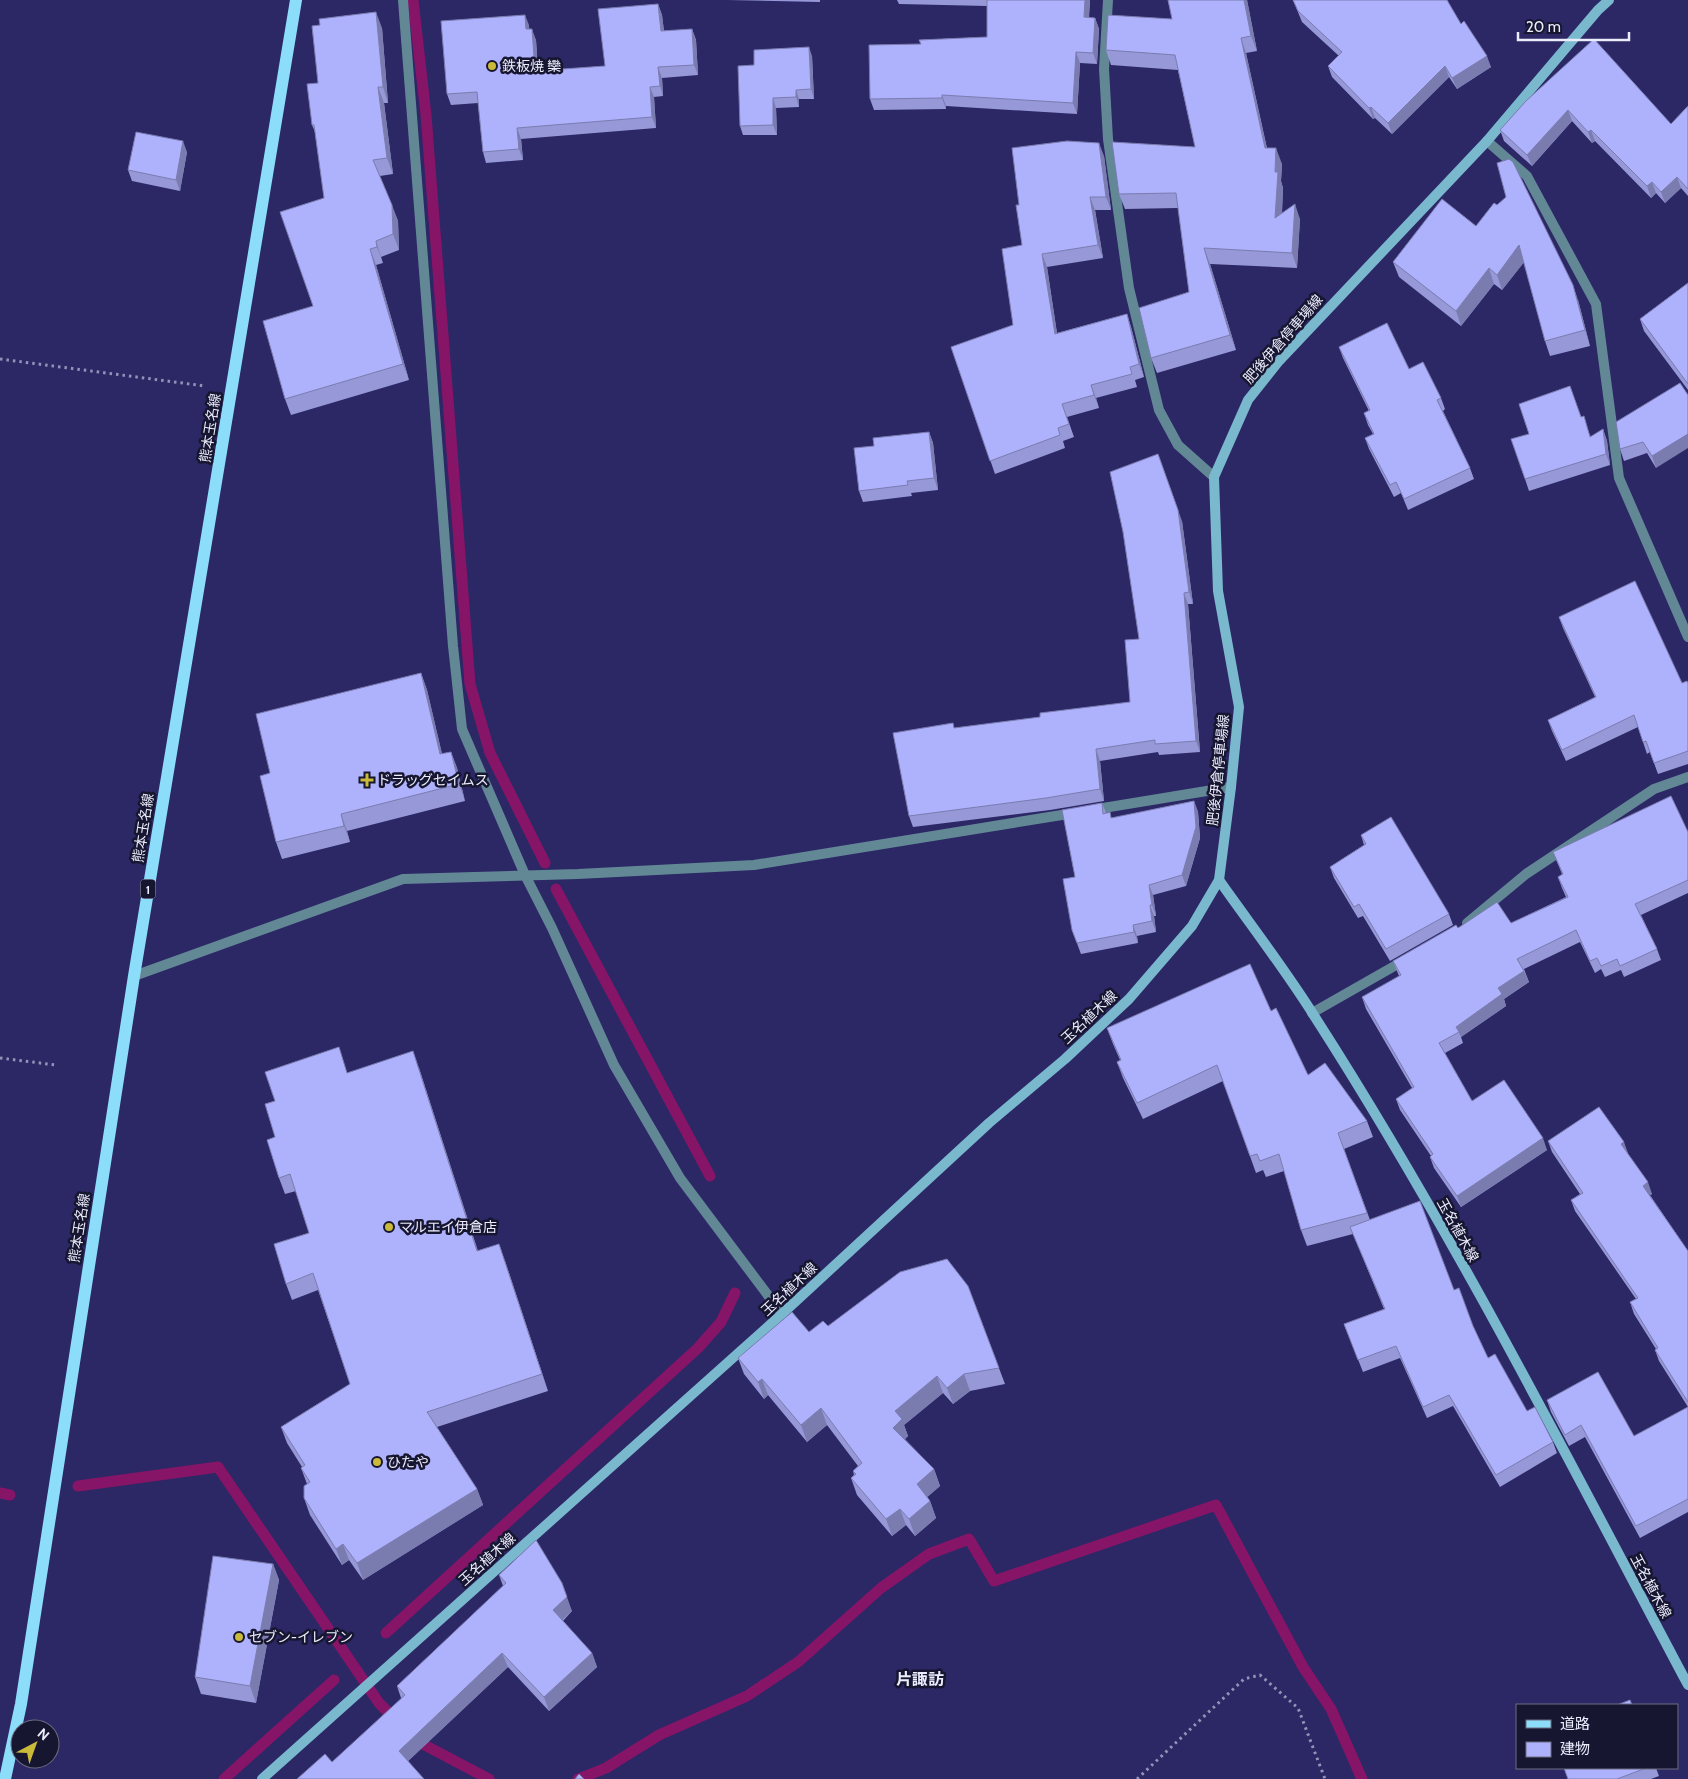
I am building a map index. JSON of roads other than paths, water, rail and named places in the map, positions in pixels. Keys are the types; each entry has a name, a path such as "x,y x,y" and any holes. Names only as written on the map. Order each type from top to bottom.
{"main road":[{"name":"熊本玉名線","path":"5,1779 21,1704 134,976 296,0"},
{"name":"肥後伊倉停車場線","path":"1219,880 1239,706 1218,590 1214,477 1248,400 1279,361 1487,141 1608,0"},
{"name":"玉名植木線","path":"262,1779 782,1314 989,1123 1065,1059 1129,999 1192,926 1219,880 1312,1013 1406,1165 1518,1364 1688,1685"}],"street":[{"path":"403,0 451,626 462,729 525,875 552,928 614,1065 675,1170 782,1314"},
{"path":"1108,0 1104,69 1108,139 1130,288 1159,410 1178,446 1214,477"},
{"path":"1487,141 1527,176 1596,304 1619,478 1688,637"},
{"path":"1460,929 1534,869 1654,789 1688,777"},
{"path":"134,976 403,879 578,874 754,865 1231,787"},
{"path":"1312,1013 1416,954"}],"waterway":[{"path":"413,0 426,115 470,684 490,753 545,863"},
{"path":"556,889 710,1176"},
{"path":"386,1633 698,1348 721,1322 735,1293"},
{"path":"78,1486 218,1467 379,1703 398,1722"},
{"path":"0,1493 10,1495"},
{"path":"578,1779 606,1768 659,1735 747,1696 798,1662 881,1588 929,1554 969,1539 994,1581 1216,1505 1303,1667 1331,1709 1362,1779"},
{"path":"224,1779 334,1680"},
{"path":"412,1737 489,1779"}],"place":[{"name":"鉄板焼 欒","path":"492,66"},
{"name":"ドラッグセイムス","path":"367,780"},
{"name":"マルエイ伊倉店","path":"389,1227"},
{"name":"ひたや","path":"377,1462"},
{"name":"セブン-イレブン","path":"239,1637"}],"district":[{"name":"片諏訪","path":"920,1679"}]}
